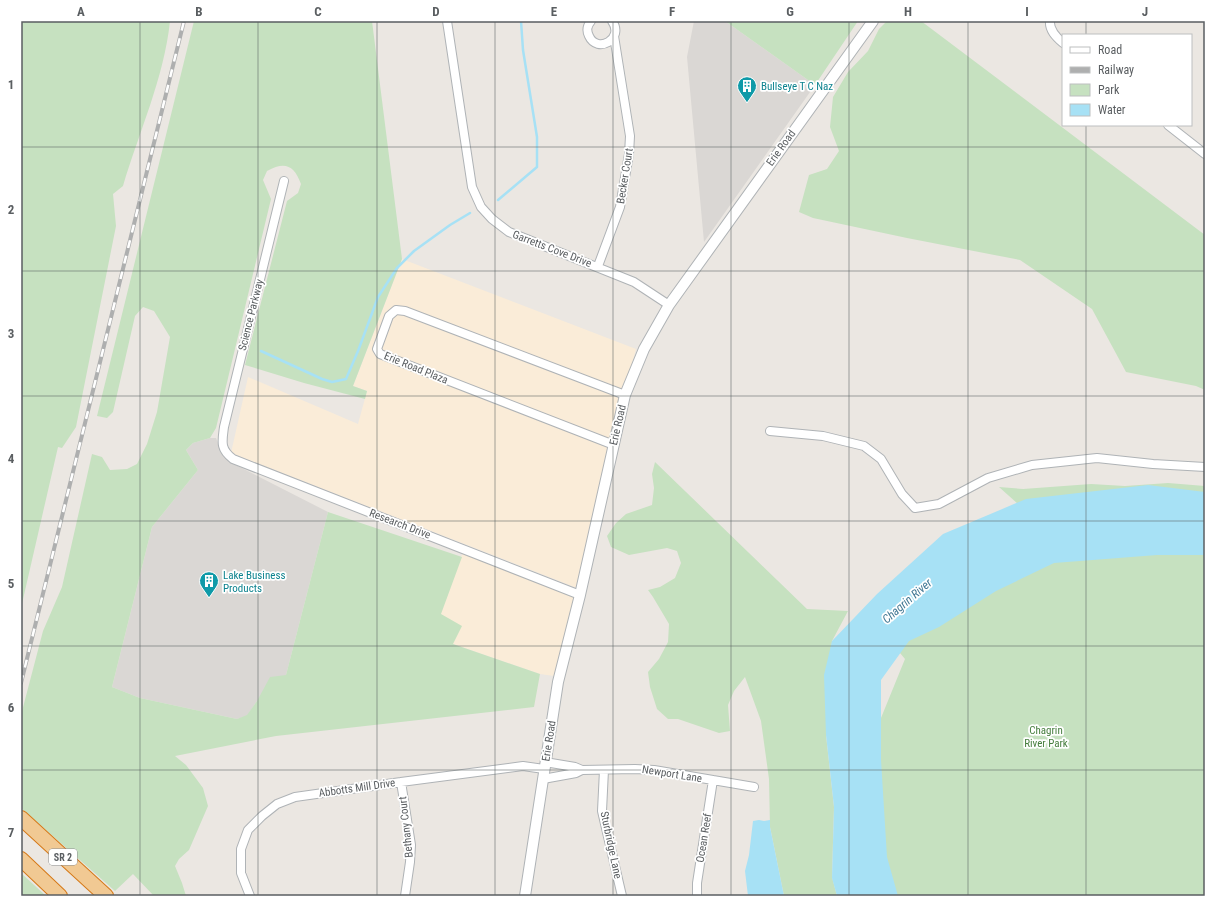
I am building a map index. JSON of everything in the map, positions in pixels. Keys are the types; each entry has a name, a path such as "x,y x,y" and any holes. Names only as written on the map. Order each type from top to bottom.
{"highway":[{"name":"SR 2","path":"21,818 106,896"},
{"name":"SR 2","path":"21,859 60,896"}],"street":[{"name":"Garretts Cove Drive","path":"447,21 472,187 481,206 492,219 508,232 598,266 634,282 669,305"},
{"path":"591,21 587,29 593,42 603,44 611,40 614,36"},
{"name":"Becker Court","path":"598,266 620,207 630,154 630,136 614,36 615,27 612,21"},
{"name":"Erie Road","path":"524,896 558,682 580,595 625,395 644,349 669,305 873,21"},
{"path":"1050,21 1053,33 1062,41"},
{"path":"1169,126 1205,154"},
{"name":"Science Parkway","path":"223,449 224,427 284,181"},
{"name":"Erie Road Plaza","path":"614,445 380,354 377,349 389,316 396,310 405,312 625,395"},
{"path":"770,431 823,436 864,446 881,459 902,494 915,508 938,504 988,478 1032,465 1097,458 1205,468"},
{"name":"Research Drive","path":"223,449 226,454 233,459 580,595"},
{"name":"Abbotts Mill Drive","path":"250,896 241,873 241,849 248,830 277,804 294,797 523,766 544,770 575,767 582,770"},
{"name":"Newport Lane","path":"544,770 576,773 582,770 654,770 754,787"},
{"name":"Sturbridge Lane","path":"604,770 602,811 622,896"},
{"name":"Ocean Reef","path":"697,896 697,883 713,780"},
{"name":"Bethany Court","path":"401,782 411,845 405,896"}],"shaded area":[{"path":"694,21 725,21 815,85 704,242 687,57"},
{"path":"402,259 636,349 602,474 577,588 231,453 248,377 358,424 367,391 353,386"},
{"path":"210,438 216,438 224,457 230,462 328,512 286,675 257,701 247,716 237,719 140,698 112,687 152,527 198,470 186,450 193,443"},
{"path":"463,552 576,595 554,676 540,674 453,644 440,615"}],"green space":[{"path":"21,21 170,21 167,42 157,84 123,186 113,194 116,226 76,427 62,448 58,447 21,608"},
{"path":"194,21 372,21 402,259 353,386 367,391 365,399 304,383 245,365 287,201 298,193 301,184 292,169 288,167 279,166 267,171 263,180 271,199 216,428 210,438 193,443 186,450 198,470 152,527 112,687 140,698 237,719 247,715 257,701 270,677 286,675 328,512 462,557 441,614 462,626 453,644 540,674 534,707 276,736 175,756 186,765 203,788 208,806 189,850 179,859 175,866 186,896 154,896 133,874 115,891 21,808 21,715 43,631 62,587 92,454 102,457 110,470 127,469 137,464 147,444 157,412 170,337 154,311 143,307 135,316 113,412 107,418 97,416"},
{"path":"725,21 858,21 815,85"},
{"path":"887,21 921,21 1205,235 1205,390 1196,386 1126,372 1092,309 1020,260 813,218 799,212 809,175 827,169 839,151 830,127 833,97 848,72 868,51 879,29"},
{"path":"655,462 807,609 848,611 832,641 826,735 834,807 832,877 837,896 784,896 770,827 769,779 761,721 745,677 734,691 728,705 730,731 719,733 678,719 668,719 657,709 650,687 648,672 659,659 668,642 669,624 648,590 660,587 675,578 681,563 677,551 667,548 629,555 611,547 607,536 616,523 626,514 652,505 654,488 652,474"},
{"name":"Chagrin River Park","path":"1168,483 1205,486 1205,896 856,896 859,772 905,659 876,624 1035,519 999,487 1023,489 1091,484 1125,486"},
{"path":"21,873 46,896 21,896"}],"water":[{"name":"Chagrin River","path":"1148,485 1205,492 1205,555 1157,555 1054,563 996,591 939,627 909,641 881,680 881,760 887,857 898,896 837,896 832,878 834,807 826,735 824,675 832,641 877,594 943,534 1026,499"},
{"path":"770,820 770,827 784,896 748,896 745,871 749,855 753,821"}],"waterway":[{"path":"498,200 537,167 537,137 523,50 521,21"},
{"path":"261,351 322,379 332,382 346,379 378,297 397,268 414,251 450,225 470,213"}],"railway":[{"path":"21,683 184,21"}],"place":[{"name":"Bullseye T C Naz","path":"747,103"},
{"name":"Lake Business Products","path":"209,598"}]}
